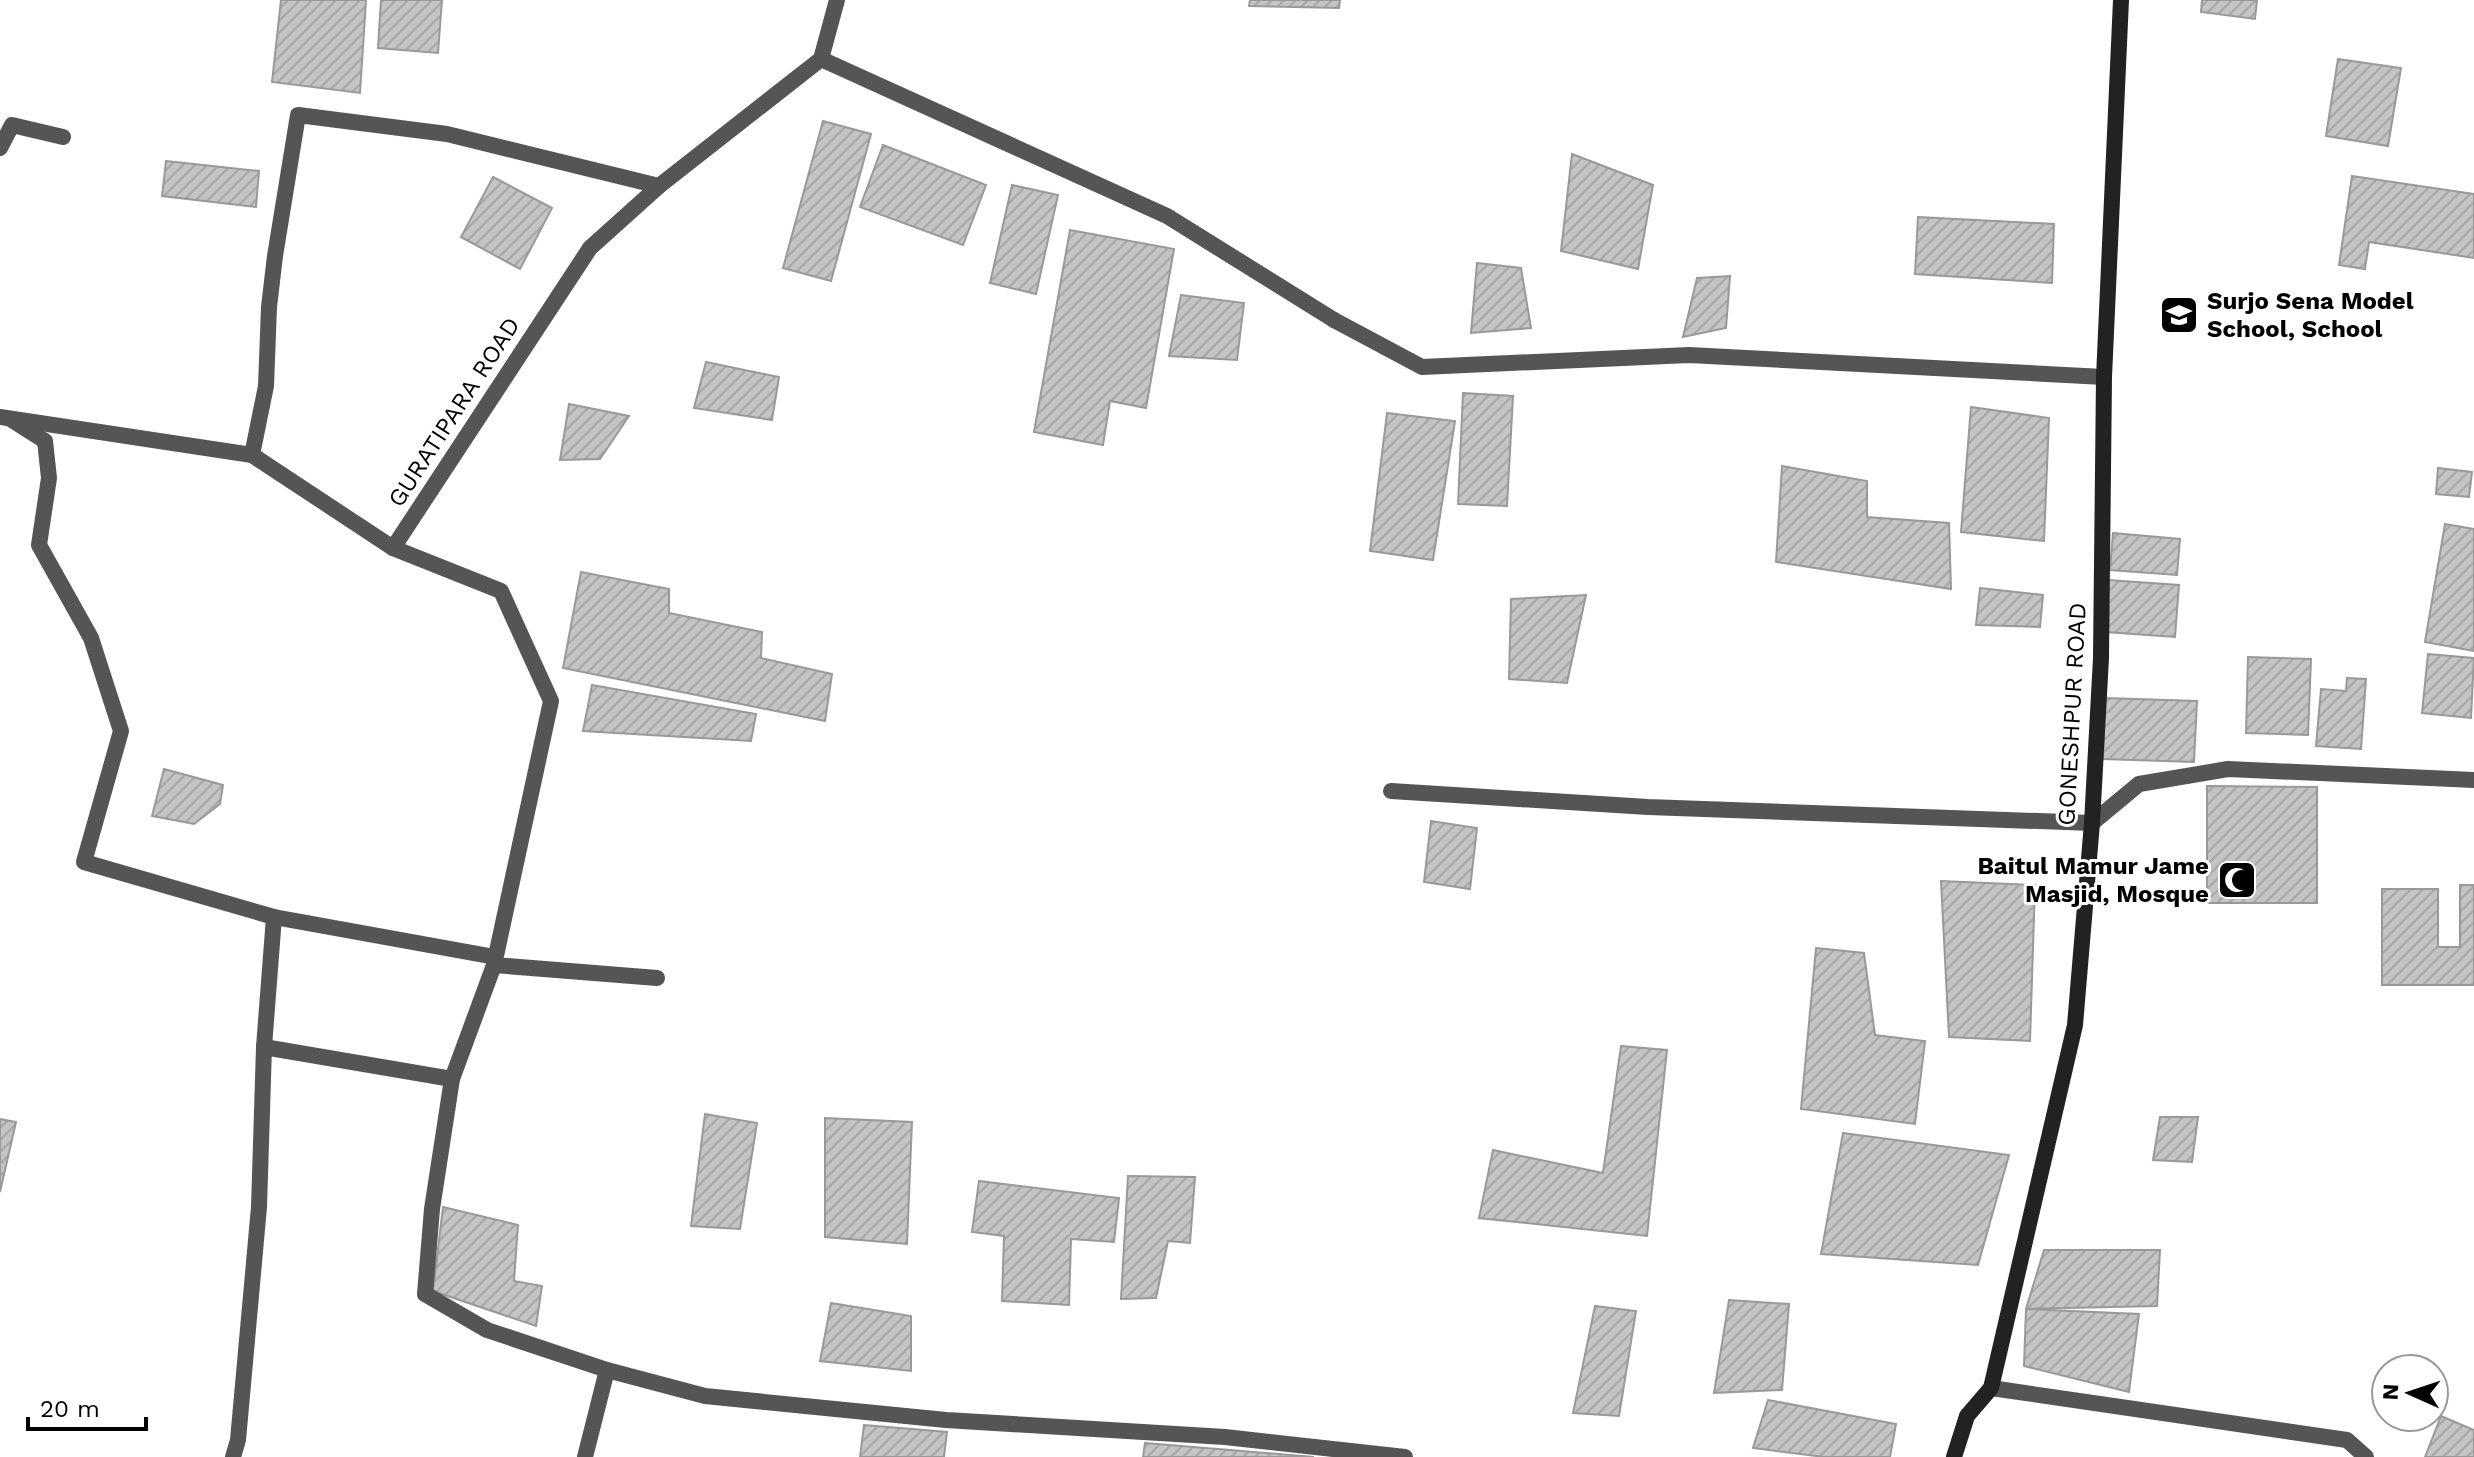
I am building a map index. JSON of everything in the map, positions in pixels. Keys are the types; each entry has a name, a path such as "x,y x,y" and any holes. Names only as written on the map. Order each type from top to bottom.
{"street":[{"path":"837,0 821,59 1167,216 1334,320 1422,367 1689,355 2104,377"},
{"name":"GONESHPUR ROAD","path":"1954,1457 1967,1416 1991,1388 2075,1025 2092,823 2101,658 2104,377 2121,0"},
{"name":"GURATIPARA ROAD","path":"393,548 590,248 659,186 821,59"},
{"path":"252,455 266,386 269,307 275,256 298,115 447,134 659,186"},
{"path":"0,148 12,125 63,137"},
{"path":"6,418 252,455 393,548 501,591 551,701 494,961 452,1079 432,1209 425,1294 487,1330 607,1370 705,1396 946,1420 1225,1437 1405,1457"},
{"path":"6,418 45,441 49,478 39,545 91,638 121,731 84,862 274,917 494,961 657,978"},
{"path":"1391,791 1648,807 2092,823 2139,784 2228,769 2474,780"},
{"path":"233,1457 238,1440 259,1207 264,1047 274,917"},
{"path":"264,1047 452,1079"},
{"path":"585,1457 607,1370"},
{"path":"1991,1388 2347,1440 2366,1457"}],"building":[{"path":"281,0 366,0 360,93 272,82"},
{"path":"381,0 442,0 438,53 378,48"},
{"path":"1250,0 1340,0 1339,8 1249,6"},
{"path":"2202,0 2257,0 2255,19 2201,12"},
{"path":"2338,59 2401,68 2388,146 2326,136"},
{"path":"823,121 871,134 831,281 783,268"},
{"path":"883,145 986,185 963,245 860,207"},
{"path":"1572,154 1653,185 1638,269 1561,251"},
{"path":"166,161 259,171 256,207 162,196"},
{"path":"2352,176 2474,194 2474,258 2369,242 2365,269 2339,265"},
{"path":"493,177 552,208 520,269 461,237"},
{"path":"1012,185 1058,195 1036,294 990,283"},
{"path":"1918,217 2054,224 2052,283 1915,274"},
{"path":"1070,230 1174,249 1146,408 1110,401 1103,445 1034,432"},
{"path":"1477,263 1521,268 1531,328 1471,333"},
{"path":"1730,276 1726,328 1683,337 1697,278"},
{"path":"1181,295 1244,303 1237,360 1169,356"},
{"path":"706,362 779,377 772,420 694,408"},
{"path":"1463,393 1513,396 1507,506 1458,504"},
{"path":"569,404 629,416 600,459 560,460"},
{"path":"1971,407 2049,418 2044,541 1961,532"},
{"path":"1387,413 1455,421 1433,560 1370,551"},
{"path":"1782,466 1867,481 1867,517 1949,523 1951,589 1776,562"},
{"path":"2438,468 2472,472 2469,497 2436,494"},
{"path":"2445,524 2474,529 2474,651 2425,642"},
{"path":"2113,533 2180,539 2177,575 2110,570"},
{"path":"581,572 669,589 669,613 762,632 761,658 832,674 825,721 563,668"},
{"path":"2108,580 2179,585 2175,637 2105,632"},
{"path":"1980,588 2043,595 2040,627 1976,625"},
{"path":"1586,595 1567,683 1509,679 1511,599"},
{"path":"2428,654 2474,658 2471,718 2422,713"},
{"path":"2248,657 2311,659 2308,735 2246,733"},
{"path":"2347,678 2366,679 2361,749 2316,746 2321,689 2346,691"},
{"path":"592,685 756,714 751,741 583,731"},
{"path":"2105,698 2197,701 2194,762 2103,759"},
{"path":"164,769 223,785 220,804 194,824 152,816"},
{"path":"2207,786 2317,787 2317,903 2207,903"},
{"path":"1431,821 1477,828 1470,889 1424,882"},
{"path":"1941,881 2035,885 2030,1041 1949,1037"},
{"path":"2460,885 2474,885 2474,985 2382,985 2382,889 2438,889 2438,947 2460,947"},
{"path":"1816,948 1864,953 1875,1035 1925,1041 1915,1124 1801,1109"},
{"path":"1621,1046 1667,1050 1647,1236 1479,1218 1493,1150 1603,1173"},
{"path":"705,1114 757,1123 740,1229 691,1226"},
{"path":"2160,1117 2198,1117 2192,1162 2153,1160"},
{"path":"825,1118 912,1122 907,1244 825,1237"},
{"path":"0,1119 16,1122 0,1192"},
{"path":"1843,1133 2009,1155 1978,1265 1821,1254"},
{"path":"1128,1176 1195,1177 1190,1243 1168,1241 1156,1298 1121,1299"},
{"path":"979,1181 1119,1198 1114,1242 1071,1239 1069,1305 1002,1301 1004,1236 972,1232"},
{"path":"443,1207 518,1225 514,1281 542,1286 536,1326 433,1291"},
{"path":"2044,1250 2160,1250 2157,1306 2026,1309"},
{"path":"1729,1300 1789,1304 1782,1390 1714,1393"},
{"path":"831,1303 911,1316 911,1371 820,1361"},
{"path":"1595,1306 1636,1311 1619,1416 1573,1413"},
{"path":"2026,1309 2139,1314 2129,1392 2024,1366"},
{"path":"1768,1400 1896,1424 1890,1457 1824,1457 1753,1448"},
{"path":"2450,1420 2474,1430 2474,1457 2425,1457 2434,1433 2450,1433"},
{"path":"864,1425 947,1432 944,1457 860,1457"},
{"path":"1145,1443 1314,1457 1143,1457"}],"place":[{"name":"Surjo Sena Model School, School","path":"2179,315"},
{"name":"Baitul Mamur Jame Masjid, Mosque","path":"2237,880"}]}
